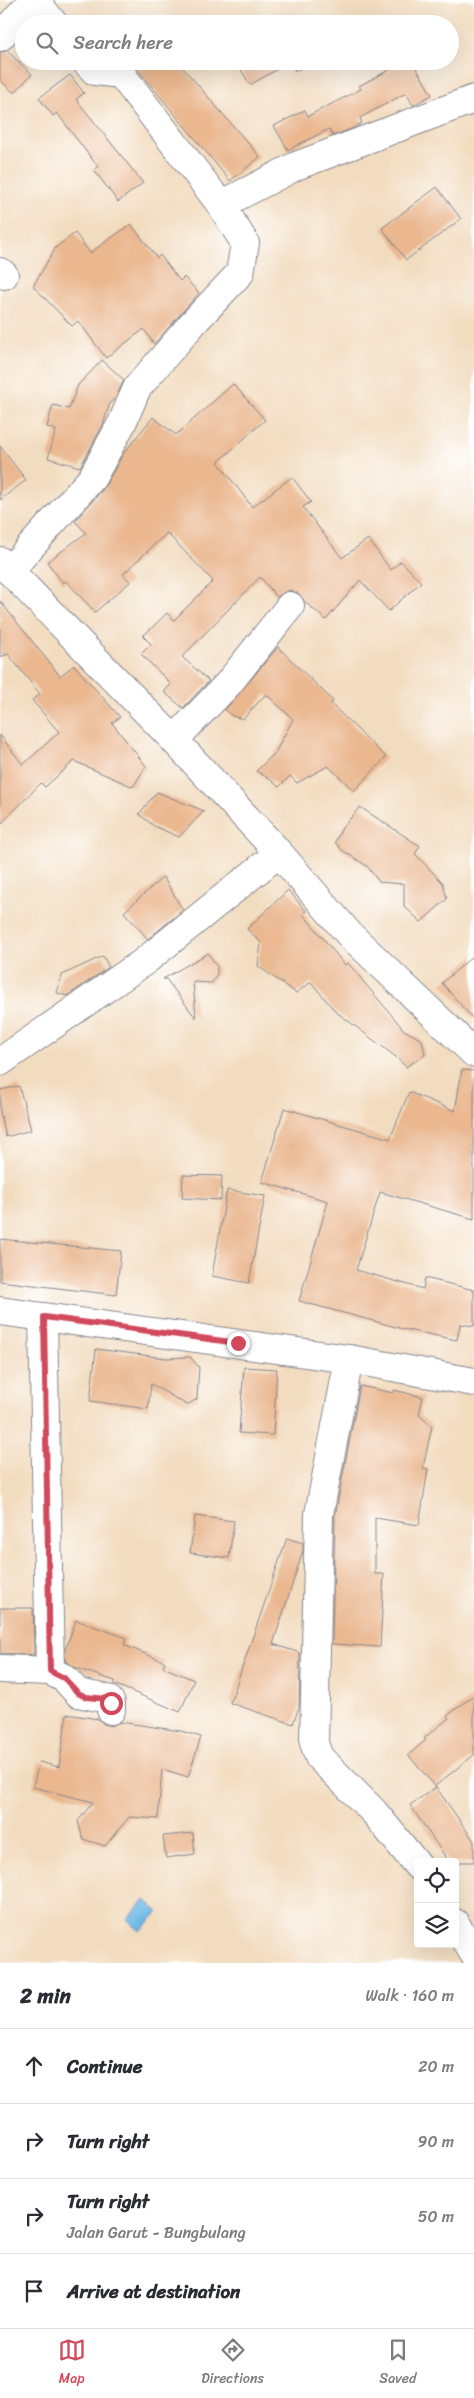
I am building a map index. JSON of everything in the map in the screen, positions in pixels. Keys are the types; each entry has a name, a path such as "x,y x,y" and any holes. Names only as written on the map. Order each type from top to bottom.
{"street":[{"path":"20,15 34,0 46,15"},
{"path":"0,37 15,21"},
{"path":"94,70 120,74 127,81 221,204 245,243 240,273 193,323 137,388 118,430 92,478 4,566 174,740 279,853 349,934 474,1054"},
{"path":"221,204 296,166 474,99"},
{"path":"174,740 228,684 290,606"},
{"path":"0,1062 146,961 279,853"},
{"path":"0,1311 91,1322 349,1359 474,1382"},
{"path":"44,1317 50,1671"},
{"path":"349,1359 319,1514 314,1743 319,1757 374,1812 414,1861"},
{"path":"0,1668 50,1671 64,1678 78,1693 86,1697 108,1699 111,1703 110,1710"},
{"path":"459,1930 474,1954"}],"water":[{"path":"145,1900 159,1912 140,1931 127,1919"}],"building":[{"path":"7,51 15,58 15,70 28,70 32,74 14,93 0,80 0,52"},
{"path":"138,70 185,70 260,157 230,181"},
{"path":"241,70 276,70 250,85"},
{"path":"389,70 417,70 432,95 413,105 406,93 360,118 362,123 353,128 333,136 329,129 288,150 274,126 305,110 308,116 361,89 359,86"},
{"path":"70,75 84,93 76,99 143,183 118,202 94,170 98,167 57,113 53,116 39,98"},
{"path":"437,187 461,219 406,260 382,228"},
{"path":"131,224 157,258 160,255 180,281 184,277 199,293 154,344 144,329 106,358 78,321 72,326 33,286 56,247 75,233 90,253"},
{"path":"102,360 124,380 116,397 110,403 103,425 80,467 48,458 56,430 47,427 53,405 69,409 78,385"},
{"path":"233,384 265,420 218,462 252,507 292,477 311,502 303,507 342,558 368,539 391,570 401,561 421,582 389,611 360,580 326,620 305,602 299,594 290,590 277,597 260,577 182,657 209,681 183,708 164,692 171,684 141,654 151,644 143,636 167,613 174,620 213,581 167,533 123,574 130,582 95,612 66,581 63,583 47,562 86,533 75,521 104,488 123,454 153,417 176,435"},
{"path":"0,446 26,480 0,500"},
{"path":"0,601 60,676 74,665 120,717 112,723 146,766 133,787 74,761 45,787 41,783 0,825 0,735 23,765 59,732 32,700 40,694 8,654 0,657"},
{"path":"278,647 333,701 331,704 386,757 354,791 328,766 297,783 290,776 279,787 256,771 275,753 293,719 266,694 243,719 232,716 225,710"},
{"path":"157,792 204,811 179,837 154,826 139,814"},
{"path":"360,807 420,846 415,854 443,883 447,899 421,922 404,906 404,884 379,882 367,866 342,850 335,842 342,828"},
{"path":"163,877 183,910 148,939 124,912"},
{"path":"288,890 306,911 303,914 345,965 348,963 404,1030 422,1040 425,1055 406,1067 396,1057 335,1011 311,982 296,993 258,966 261,943 247,929"},
{"path":"208,953 217,967 217,974 212,983 193,982 196,1018 166,979 163,979"},
{"path":"474,955 474,1020 442,983"},
{"path":"103,956 109,967 67,996 57,993 62,975"},
{"path":"462,1070 474,1071 474,1219 380,1192 356,1270 423,1289 425,1278 474,1290 474,1326 460,1324 457,1340 403,1329 299,1301 328,1201 262,1182 284,1108 390,1139 409,1092 455,1111"},
{"path":"19,1086 31,1130 6,1137 0,1112 0,1090"},
{"path":"183,1175 222,1176 221,1200 182,1198"},
{"path":"227,1190 265,1196 249,1283 212,1276"},
{"path":"0,1239 121,1251 116,1295 0,1281"},
{"path":"96,1349 166,1358 190,1357 199,1367 197,1399 187,1405 151,1384 148,1409 90,1401"},
{"path":"244,1367 277,1369 273,1435 239,1433"},
{"path":"360,1386 394,1393 394,1390 423,1397 419,1415 432,1426 423,1468 428,1469 419,1525 375,1518 375,1574 384,1574 380,1647 332,1644 335,1516"},
{"path":"195,1516 234,1521 229,1558 190,1553"},
{"path":"287,1538 303,1543 303,1551 273,1644 300,1653 299,1707 293,1724 230,1703"},
{"path":"0,1608 33,1608 34,1655 0,1653"},
{"path":"76,1620 127,1638 124,1645 165,1662 163,1667 194,1680 180,1712 114,1684 115,1681 76,1668 65,1661 65,1650"},
{"path":"474,1695 474,1755 435,1786 408,1755 426,1740 424,1738 449,1718 447,1716"},
{"path":"67,1714 98,1719 104,1724 111,1726 120,1722 181,1731 201,1737 188,1777 162,1769 158,1819 129,1817 105,1846 83,1839 78,1821 93,1802 33,1787 39,1762 59,1767"},
{"path":"436,1787 474,1841 474,1862 459,1862 459,1858 446,1858 410,1805"},
{"path":"193,1833 195,1854 166,1858 163,1836"}],"route":[{"path":"111,1703 108,1699 86,1697 78,1693 64,1678 50,1671 44,1317 238,1343"}]}
